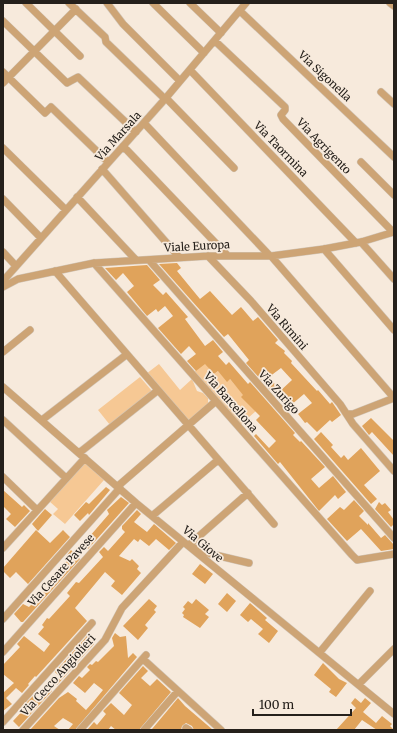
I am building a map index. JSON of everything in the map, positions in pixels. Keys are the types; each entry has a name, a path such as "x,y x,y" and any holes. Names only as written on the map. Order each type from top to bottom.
{"street":[{"path":"26,3 80,56"},
{"path":"69,3 105,36 106,42 130,68 165,99 234,168"},
{"path":"107,3 123,24 180,81"},
{"path":"153,3 204,53"},
{"path":"190,3 221,33"},
{"name":"Via Sigonella","path":"236,3 243,8 394,157"},
{"path":"390,3 394,6"},
{"name":"Via Marsala","path":"3,281 144,123 243,8"},
{"path":"3,83 76,9"},
{"path":"3,21 67,83 78,77 136,132"},
{"name":"Via Agrigento","path":"215,41 285,107 285,110 281,116 283,119 394,232"},
{"name":"Via Taormina","path":"190,70 394,279"},
{"path":"3,72 44,113 51,107 108,162"},
{"path":"381,92 394,104"},
{"path":"144,123 270,256 394,398 354,414 347,414"},
{"path":"123,146 227,255"},
{"path":"3,148 66,210"},
{"path":"361,162 394,194"},
{"path":"102,169 179,257"},
{"path":"77,197 136,260"},
{"path":"3,200 41,238"},
{"name":"Viale Europa","path":"3,287 18,279 94,264 179,257 227,255 270,256 324,249 358,242 394,232"},
{"path":"324,249 394,330"},
{"path":"3,252 16,266"},
{"name":"Via Rimini","path":"208,256 251,301 347,414 352,424 394,471"},
{"name":"Via Zurigo","path":"149,260 394,538"},
{"name":"Via Barcellona","path":"94,264 352,556 357,560 394,554"},
{"path":"55,271 157,391 274,524"},
{"path":"3,352 30,330"},
{"path":"42,420 126,355"},
{"name":"Via Giove","path":"3,387 136,503 186,543 210,565 360,684 394,714"},
{"path":"3,548 66,478 82,456 157,391"},
{"path":"3,619 119,487 187,425 216,401"},
{"path":"3,420 66,478"},
{"path":"152,516 218,460"},
{"path":"3,477 37,510"},
{"name":"Via Cecco Angiolieri","path":"23,730 105,640 122,608 186,543 248,493"},
{"name":"Via Cesare Pavese","path":"3,652 136,503"},
{"path":"186,543 211,554 249,562"},
{"path":"320,652 370,591"},
{"path":"3,722 92,623"},
{"path":"360,684 394,648"},
{"path":"80,730 145,657 178,692 221,730"},
{"path":"144,730 178,692"}],"shaded area":[{"path":"205,363 214,374 221,369 257,410 241,424 194,372"},
{"path":"159,364 180,390 192,379 197,391 203,393 208,398 208,404 188,422 146,374"},
{"path":"140,377 152,391 110,425 98,410"},
{"path":"85,463 104,480 65,524 53,514 58,509 49,501"}],"building":[{"path":"177,263 181,268 177,271 200,299 210,291 232,315 241,307 253,321 258,317 278,340 275,343 285,351 284,353 292,361 291,363 330,404 332,402 341,415 332,422 330,420 317,432 307,422 305,423 298,414 312,403 304,394 291,405 288,401 286,403 278,393 292,380 281,368 269,377 278,388 272,392 246,363 249,360 228,334 224,337 159,264"},
{"path":"147,265 160,280 153,285 163,295 166,292 188,317 185,319 205,346 213,340 223,352 218,356 226,365 229,362 248,384 250,382 295,433 293,435 300,442 301,441 325,467 311,479 319,488 333,476 346,492 338,499 335,495 319,511 280,462 278,464 254,436 256,434 269,448 276,441 256,420 260,416 241,397 243,395 230,379 227,382 218,371 214,374 205,364 196,371 187,361 196,354 189,346 181,354 158,328 173,316 165,306 158,312 156,309 147,316 127,292 134,286 123,273 116,280 105,268"},
{"path":"371,418 394,441 394,456 372,432 369,435 362,426"},
{"path":"321,432 333,445 331,447 341,458 344,455 348,460 361,448 380,471 364,485 377,499 371,504 314,439"},
{"path":"106,487 110,490 89,515 88,513 80,521 74,515 86,502 89,504"},
{"path":"3,490 22,507 24,505 30,511 15,527 6,519 11,514 3,506"},
{"path":"121,497 129,503 88,549 83,544 109,514 107,510"},
{"path":"354,500 364,511 359,516 368,525 368,523 381,538 385,535 394,545 394,549 381,551 361,529 347,541 327,519 340,507 344,510"},
{"path":"379,502 382,505 385,503 391,510 388,512 394,520 394,524 391,527 375,509"},
{"path":"45,509 52,515 38,531 32,524"},
{"path":"137,510 141,514 134,522 147,532 154,524 176,543 169,550 156,539 149,546 140,539 138,542 134,539 119,556 130,561 132,559 139,566 137,569 141,573 122,595 111,586 115,581 105,572 75,608 87,621 36,677 35,676 22,693 16,688 6,698 12,704 3,711 3,693 14,683 3,674 3,665 20,647 17,644 24,636 44,652 50,644 38,634 44,627 42,625 47,618 49,619 70,596 67,593 76,582 79,583 103,557 99,552 104,547 108,551 125,532 122,529 122,526"},
{"path":"36,530 50,543 63,530 70,537 28,584 16,572 10,578 3,571 3,568"},
{"path":"71,550 80,559 23,622 21,622 14,614 23,604 29,607 64,572 60,568 67,561 65,559 66,556"},
{"path":"200,564 213,574 205,584 192,574"},
{"path":"227,593 236,601 227,612 218,604"},
{"path":"149,599 157,606 154,610 156,612 145,625 148,628 138,640 123,626"},
{"path":"196,599 209,610 205,614 209,617 200,628 183,617 184,615 182,613 185,609 183,607 188,601 192,604"},
{"path":"250,603 267,618 265,620 278,631 269,643 258,634 263,629 251,619 248,622 240,615"},
{"path":"115,633 120,637 126,636 128,658 133,653 137,657 75,730 68,730 73,724 63,718 54,726 60,730 30,730 59,698 68,692 77,699 76,701 86,710 94,701 103,690 94,683 85,693 73,683 79,676 82,678 90,670 87,667 90,664 92,665 96,661 98,662 114,646 112,638"},
{"path":"87,636 94,644 57,685 55,682 60,677 55,672"},
{"path":"323,663 339,679 347,683 336,697 329,692 331,689 314,675"},
{"path":"143,666 148,671 141,678 150,686 157,679 171,692 139,730 116,730 111,726 108,730 87,730 94,722 97,725 106,714 103,711 111,703 124,715 132,705 119,693"},
{"path":"50,689 52,691 19,727 13,721 27,706 25,704 33,696 39,701"},
{"path":"178,698 213,730 194,730 192,726 186,723 182,726 181,730 153,730 152,729"},
{"path":"355,698 361,703 365,698 371,703 363,712 376,723 382,716 392,724 390,726 394,730 377,730 362,720 354,730 336,730 356,708 351,703"}]}
